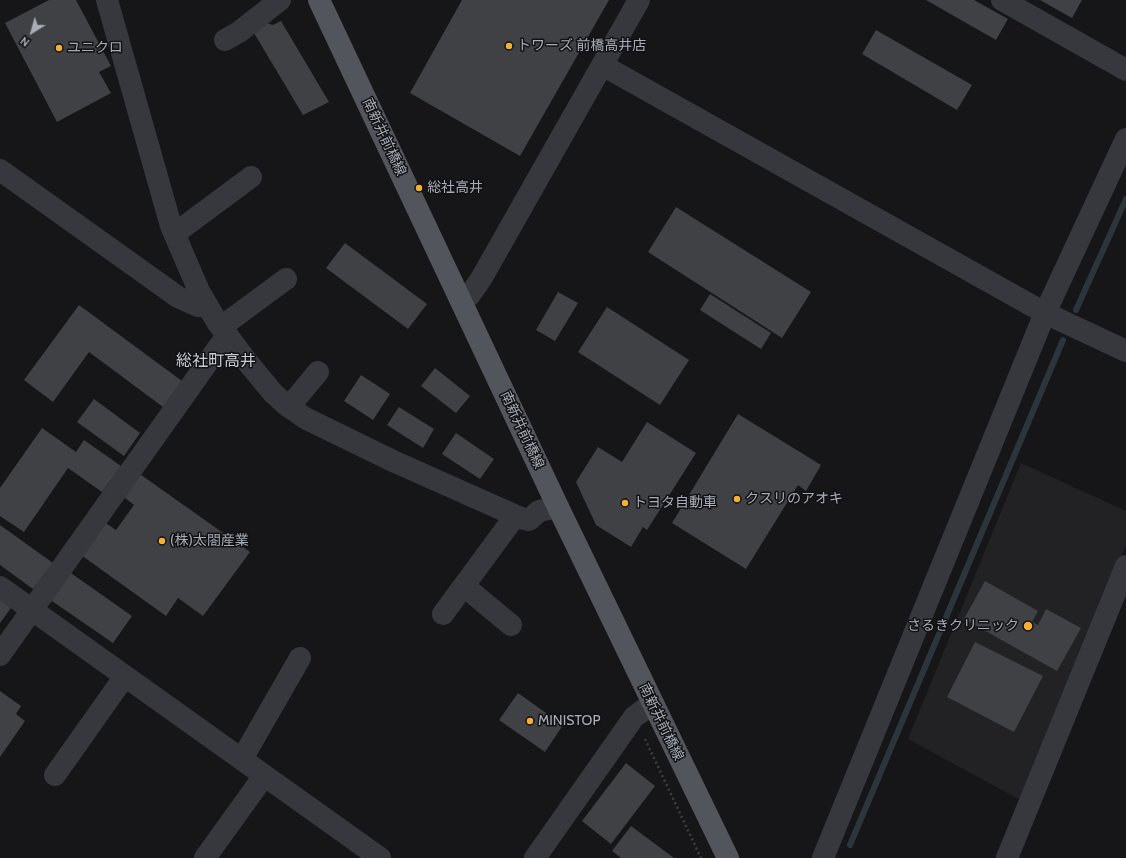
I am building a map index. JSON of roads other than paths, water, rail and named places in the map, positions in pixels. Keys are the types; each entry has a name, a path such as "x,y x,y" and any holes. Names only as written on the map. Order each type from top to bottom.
{"main road":[{"name":"南新井前橋線","path":"319,0 558,507 652,704 728,858"}],"street":[{"path":"107,0 173,230 199,291 207,305 225,332 273,393 305,418 393,461 514,515 529,520 539,511 558,507"},
{"path":"225,40 239,32 280,0"},
{"path":"461,300 469,296 481,279 638,0"},
{"path":"1002,0 1126,70"},
{"path":"602,65 1045,313 1126,351"},
{"path":"829,856 1045,313 1126,139"},
{"path":"0,170 178,297 198,306 207,305"},
{"path":"173,230 181,229 251,177"},
{"path":"0,655 220,345 225,332 286,279"},
{"path":"289,407 318,372"},
{"path":"443,614 510,523 514,515"},
{"path":"1007,858 1126,566"},
{"path":"464,586 511,625"},
{"path":"0,587 380,858"},
{"path":"242,759 300,658"},
{"path":"55,775 125,676"},
{"path":"535,858 634,717 652,704"},
{"path":"205,858 264,776"}],"waterway":[{"path":"1076,310 1126,199"},
{"path":"850,845 1063,340"}],"place":[{"name":"トワーズ 前橋高井店","path":"509,46"},
{"name":"ユニクロ","path":"59,48"},
{"name":"総社高井","path":"419,188"},
{"name":"クスリのアオキ","path":"737,499"},
{"name":"トヨタ自動車","path":"625,503"},
{"name":"(株)太閤産業","path":"162,541"},
{"name":"さるきクリニック","path":"1028,626"},
{"name":"MINISTOP","path":"530,721"}],"district":[{"name":"総社町高井","path":"216,361"}]}
